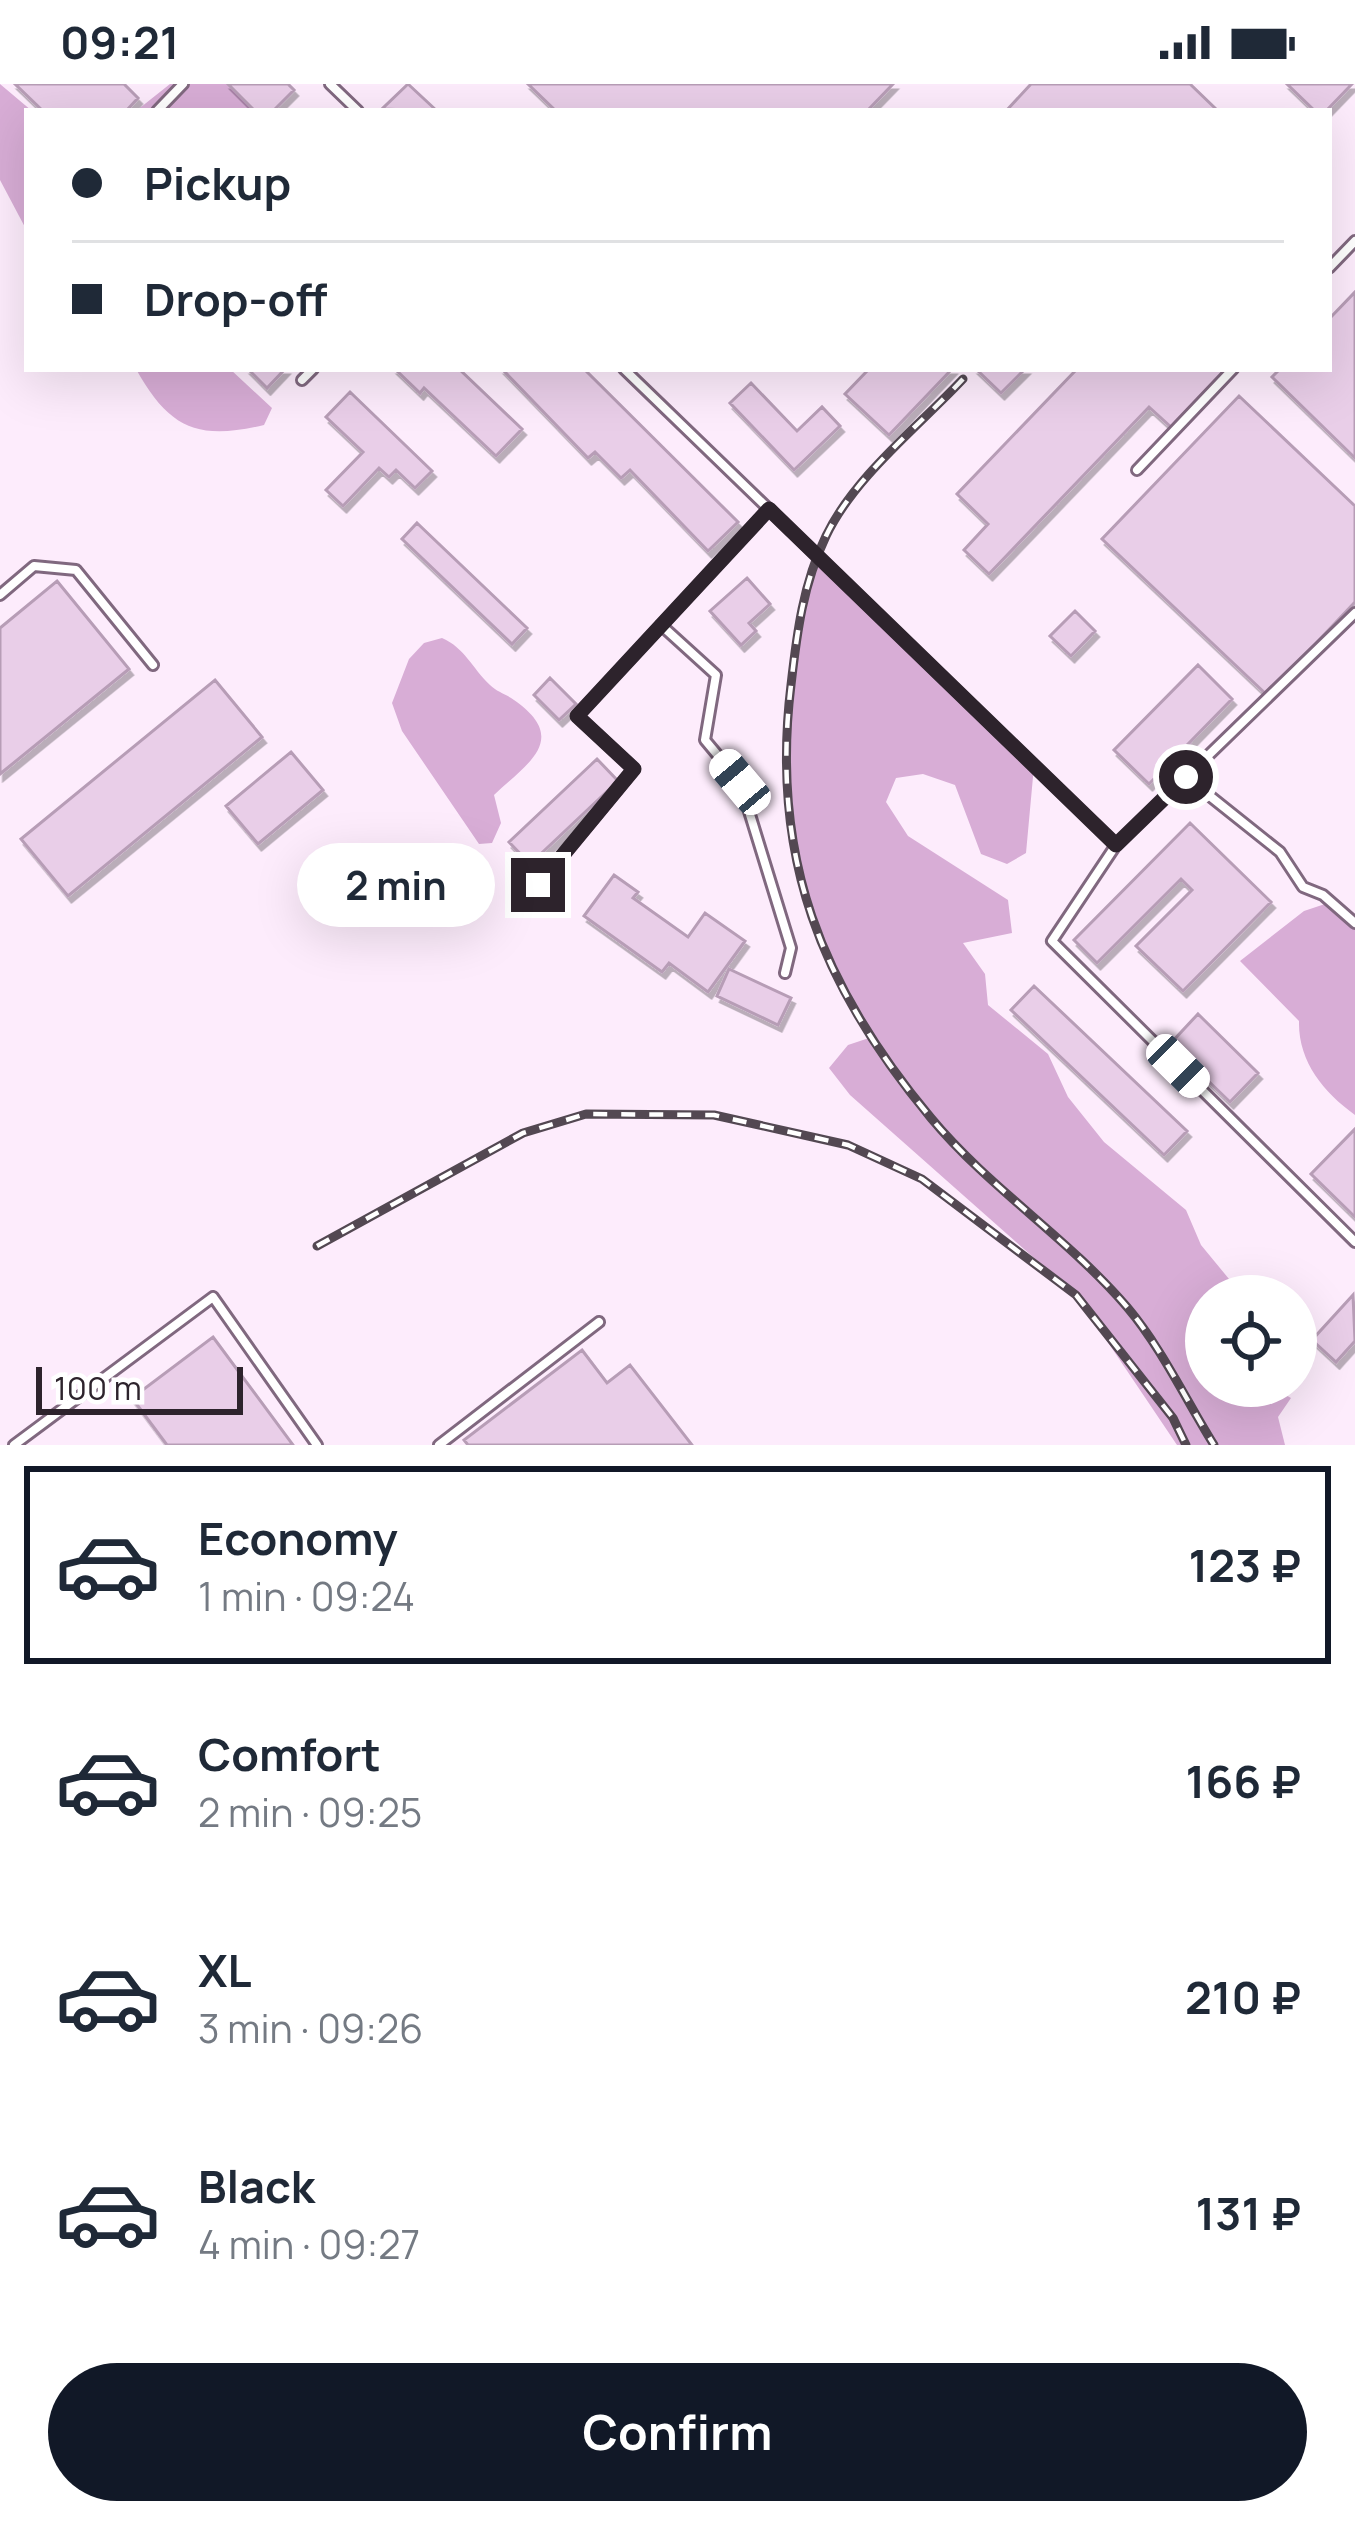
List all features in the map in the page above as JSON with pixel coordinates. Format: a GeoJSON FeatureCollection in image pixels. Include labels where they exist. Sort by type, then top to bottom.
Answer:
{"type":"FeatureCollection","features":[{"type":"Feature","properties":{"kind":"lane"},"geometry":{"type":"LineString","coordinates":[[160,108],[183,84]]}},
{"type":"Feature","properties":{"kind":"lane"},"geometry":{"type":"LineString","coordinates":[[330,84],[355,108]]}},
{"type":"Feature","properties":{"kind":"lane"},"geometry":{"type":"LineString","coordinates":[[1332,265],[1355,241]]}},
{"type":"Feature","properties":{"kind":"lane"},"geometry":{"type":"LineString","coordinates":[[302,380],[310,372]]}},
{"type":"Feature","properties":{"kind":"lane"},"geometry":{"type":"LineString","coordinates":[[628,372],[1116,845]]}},
{"type":"Feature","properties":{"kind":"lane"},"geometry":{"type":"LineString","coordinates":[[1137,470],[1230,372]]}},
{"type":"Feature","properties":{"kind":"lane"},"geometry":{"type":"LineString","coordinates":[[538,885],[634,769],[577,716],[769,509]]}},
{"type":"Feature","properties":{"kind":"lane"},"geometry":{"type":"LineString","coordinates":[[0,595],[34,566],[76,570],[153,665]]}},
{"type":"Feature","properties":{"kind":"lane"},"geometry":{"type":"LineString","coordinates":[[1355,613],[1116,845],[1052,941],[1355,1241]]}},
{"type":"Feature","properties":{"kind":"lane"},"geometry":{"type":"LineString","coordinates":[[661,625],[716,675],[705,740],[740,782],[746,797],[791,948],[785,973]]}},
{"type":"Feature","properties":{"kind":"lane"},"geometry":{"type":"LineString","coordinates":[[1186,777],[1280,852],[1303,887],[1323,895],[1355,923]]}},
{"type":"Feature","properties":{"kind":"lane"},"geometry":{"type":"LineString","coordinates":[[14,1445],[213,1297],[317,1445]]}},
{"type":"Feature","properties":{"kind":"lane"},"geometry":{"type":"LineString","coordinates":[[439,1445],[599,1322]]}},
{"type":"Feature","properties":{"kind":"shaded area"},"geometry":{"type":"Polygon","coordinates":[[[0,84],[28,108],[24,108],[24,225],[0,180],[0,84]]]}},
{"type":"Feature","properties":{"kind":"shaded area"},"geometry":{"type":"Polygon","coordinates":[[[170,84],[228,84],[252,108],[140,108],[170,84]]]}},
{"type":"Feature","properties":{"kind":"shaded area"},"geometry":{"type":"Polygon","coordinates":[[[138,372],[233,372],[272,408],[264,425],[203,430],[173,417],[138,372]]]}},
{"type":"Feature","properties":{"kind":"shaded area"},"geometry":{"type":"Polygon","coordinates":[[[818,557],[1034,766],[1026,853],[1007,864],[981,854],[955,785],[923,774],[896,778],[886,802],[908,836],[1008,900],[1012,933],[963,943],[985,974],[988,1005],[1048,1054],[1068,1097],[1104,1142],[1186,1210],[1201,1245],[1226,1275],[1185,1275],[1185,1407],[1285,1407],[1278,1417],[1285,1445],[1177,1445],[1076,1295],[850,1095],[829,1068],[848,1045],[869,1038],[810,919],[789,839],[785,715],[806,594],[818,557]]]}},
{"type":"Feature","properties":{"kind":"shaded area"},"geometry":{"type":"Polygon","coordinates":[[[442,638],[463,653],[493,687],[531,714],[539,727],[538,750],[494,795],[501,823],[492,843],[479,844],[402,731],[392,703],[409,659],[424,643],[442,638]]]}},
{"type":"Feature","properties":{"kind":"shaded area"},"geometry":{"type":"Polygon","coordinates":[[[1331,902],[1355,914],[1355,1115],[1315,1074],[1303,1049],[1299,1021],[1240,961],[1304,911],[1331,902]]]}},
{"type":"Feature","properties":{"kind":"building"},"geometry":{"type":"Polygon","coordinates":[[[15,84],[124,84],[138,98],[129,108],[40,108],[15,84]]]}},
{"type":"Feature","properties":{"kind":"building"},"geometry":{"type":"Polygon","coordinates":[[[228,84],[288,84],[294,90],[276,108],[252,108],[228,84]]]}},
{"type":"Feature","properties":{"kind":"building"},"geometry":{"type":"Polygon","coordinates":[[[408,84],[434,108],[383,108],[408,84]]]}},
{"type":"Feature","properties":{"kind":"building"},"geometry":{"type":"Polygon","coordinates":[[[528,84],[893,84],[870,108],[553,108],[528,84]]]}},
{"type":"Feature","properties":{"kind":"building"},"geometry":{"type":"Polygon","coordinates":[[[1031,84],[1190,84],[1215,108],[1009,108],[1031,84]]]}},
{"type":"Feature","properties":{"kind":"building"},"geometry":{"type":"Polygon","coordinates":[[[1287,84],[1352,84],[1329,108],[1312,108],[1287,84]]]}},
{"type":"Feature","properties":{"kind":"building"},"geometry":{"type":"Polygon","coordinates":[[[1355,292],[1355,458],[1272,377],[1277,372],[1332,372],[1332,316],[1355,292]]]}},
{"type":"Feature","properties":{"kind":"building"},"geometry":{"type":"Polygon","coordinates":[[[251,372],[282,372],[267,388],[251,372]]]}},
{"type":"Feature","properties":{"kind":"building"},"geometry":{"type":"Polygon","coordinates":[[[398,372],[462,372],[522,429],[496,456],[424,388],[420,393],[398,372]]]}},
{"type":"Feature","properties":{"kind":"building"},"geometry":{"type":"Polygon","coordinates":[[[505,372],[587,372],[738,522],[708,551],[630,470],[621,478],[595,452],[588,458],[505,372]]]}},
{"type":"Feature","properties":{"kind":"building"},"geometry":{"type":"Polygon","coordinates":[[[866,372],[949,372],[889,435],[845,394],[866,372]]]}},
{"type":"Feature","properties":{"kind":"building"},"geometry":{"type":"Polygon","coordinates":[[[979,372],[1022,372],[1001,393],[979,372]]]}},
{"type":"Feature","properties":{"kind":"building"},"geometry":{"type":"Polygon","coordinates":[[[1074,372],[1224,372],[1171,427],[1149,407],[989,574],[964,550],[988,524],[957,494],[1074,372]]]}},
{"type":"Feature","properties":{"kind":"building"},"geometry":{"type":"Polygon","coordinates":[[[751,383],[797,431],[822,407],[840,426],[794,470],[730,403],[751,383]]]}},
{"type":"Feature","properties":{"kind":"building"},"geometry":{"type":"Polygon","coordinates":[[[350,392],[432,471],[415,488],[396,470],[389,477],[379,468],[343,506],[326,490],[363,452],[326,417],[350,392]]]}},
{"type":"Feature","properties":{"kind":"building"},"geometry":{"type":"Polygon","coordinates":[[[1239,396],[1355,506],[1355,602],[1267,695],[1102,539],[1239,396]]]}},
{"type":"Feature","properties":{"kind":"building"},"geometry":{"type":"Polygon","coordinates":[[[417,523],[527,628],[512,644],[402,539],[417,523]]]}},
{"type":"Feature","properties":{"kind":"building"},"geometry":{"type":"Polygon","coordinates":[[[747,578],[770,604],[749,623],[756,631],[741,645],[710,611],[747,578]]]}},
{"type":"Feature","properties":{"kind":"building"},"geometry":{"type":"Polygon","coordinates":[[[57,581],[129,669],[0,774],[0,628],[57,581]]]}},
{"type":"Feature","properties":{"kind":"building"},"geometry":{"type":"Polygon","coordinates":[[[1075,611],[1095,631],[1071,656],[1050,636],[1075,611]]]}},
{"type":"Feature","properties":{"kind":"building"},"geometry":{"type":"Polygon","coordinates":[[[1198,665],[1232,699],[1149,784],[1114,750],[1198,665]]]}},
{"type":"Feature","properties":{"kind":"building"},"geometry":{"type":"Polygon","coordinates":[[[550,678],[576,704],[559,720],[534,695],[550,678]]]}},
{"type":"Feature","properties":{"kind":"building"},"geometry":{"type":"Polygon","coordinates":[[[215,680],[262,737],[68,896],[21,839],[215,680]]]}},
{"type":"Feature","properties":{"kind":"building"},"geometry":{"type":"Polygon","coordinates":[[[291,752],[323,790],[258,844],[226,806],[291,752]]]}},
{"type":"Feature","properties":{"kind":"building"},"geometry":{"type":"Polygon","coordinates":[[[597,759],[618,781],[530,864],[509,842],[597,759]]]}},
{"type":"Feature","properties":{"kind":"building"},"geometry":{"type":"Polygon","coordinates":[[[1190,823],[1271,902],[1183,991],[1136,946],[1192,890],[1181,879],[1097,963],[1074,940],[1190,823]]]}},
{"type":"Feature","properties":{"kind":"building"},"geometry":{"type":"Polygon","coordinates":[[[614,875],[638,892],[633,898],[688,937],[705,913],[745,941],[708,992],[669,963],[662,972],[584,916],[614,875]]]}},
{"type":"Feature","properties":{"kind":"building"},"geometry":{"type":"Polygon","coordinates":[[[729,969],[791,998],[778,1025],[717,996],[729,969]]]}},
{"type":"Feature","properties":{"kind":"building"},"geometry":{"type":"Polygon","coordinates":[[[1034,986],[1187,1131],[1164,1155],[1011,1010],[1034,986]]]}},
{"type":"Feature","properties":{"kind":"building"},"geometry":{"type":"Polygon","coordinates":[[[1198,1014],[1258,1073],[1230,1102],[1170,1044],[1198,1014]]]}},
{"type":"Feature","properties":{"kind":"building"},"geometry":{"type":"Polygon","coordinates":[[[1355,1129],[1355,1217],[1311,1174],[1355,1129]]]}},
{"type":"Feature","properties":{"kind":"building"},"geometry":{"type":"Polygon","coordinates":[[[1353,1295],[1355,1341],[1336,1362],[1317,1345],[1317,1335],[1353,1295]]]}},
{"type":"Feature","properties":{"kind":"building"},"geometry":{"type":"Polygon","coordinates":[[[213,1337],[293,1445],[167,1445],[132,1398],[213,1337]]]}},
{"type":"Feature","properties":{"kind":"building"},"geometry":{"type":"Polygon","coordinates":[[[582,1350],[607,1383],[630,1365],[692,1445],[468,1445],[464,1440],[582,1350]]]}},
{"type":"Feature","properties":{"kind":"railway"},"geometry":{"type":"LineString","coordinates":[[963,379],[853,493],[826,536],[812,572],[796,646],[786,748],[797,863],[833,968],[893,1069],[954,1143],[1127,1307],[1214,1445]]}},
{"type":"Feature","properties":{"kind":"railway"},"geometry":{"type":"LineString","coordinates":[[317,1246],[523,1133],[586,1114],[714,1115],[848,1145],[922,1179],[1076,1295],[1173,1418],[1186,1445]]}},
{"type":"Feature","properties":{"kind":"route"},"geometry":{"type":"LineString","coordinates":[[538,885],[634,769],[577,716],[769,509],[1116,845],[1186,777]]}}]}
